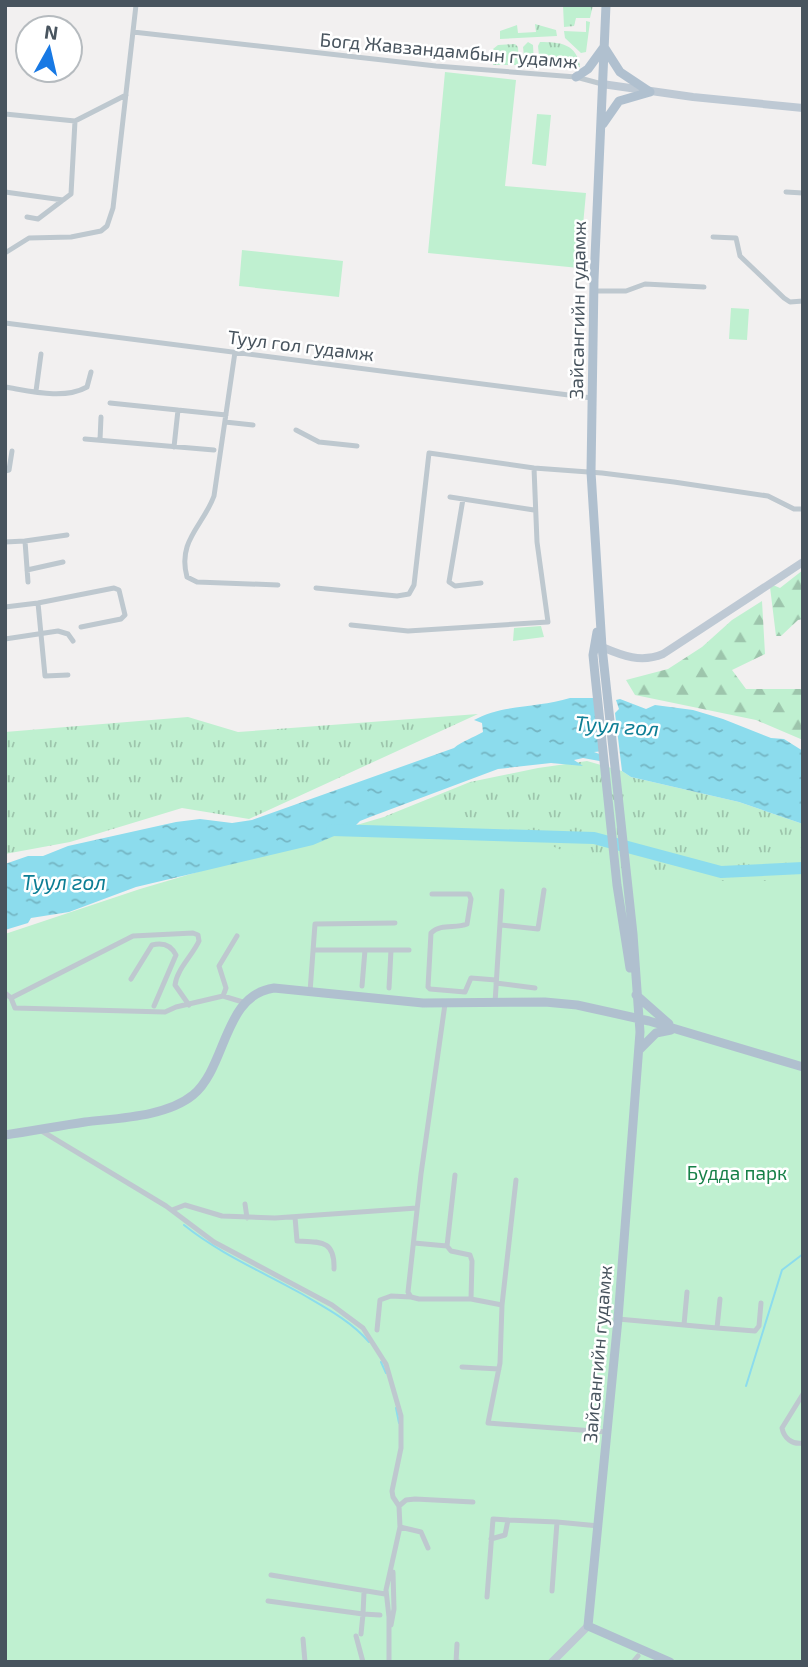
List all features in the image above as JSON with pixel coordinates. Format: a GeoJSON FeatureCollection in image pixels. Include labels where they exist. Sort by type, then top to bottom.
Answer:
{"type":"FeatureCollection","features":[{"type":"Feature","properties":{"kind":"main road","name":"Зайсангийн гудамж"},"geometry":{"type":"LineString","coordinates":[[588,1626],[608,1432],[640,1049],[633,934],[622,885],[600,674],[602,647],[591,472],[594,291],[606,5]]}},
{"type":"Feature","properties":{"kind":"main road"},"geometry":{"type":"LineString","coordinates":[[576,77],[588,69],[604,47],[620,72],[650,92]]}},
{"type":"Feature","properties":{"kind":"main road"},"geometry":{"type":"LineString","coordinates":[[601,128],[618,101],[650,92]]}},
{"type":"Feature","properties":{"kind":"main road","name":"Зайсангийн гудамж"},"geometry":{"type":"LineString","coordinates":[[599,616],[593,655],[600,674]]}},
{"type":"Feature","properties":{"kind":"main road"},"geometry":{"type":"LineString","coordinates":[[6,1135],[143,1115],[185,1100],[194,1094],[209,1074],[233,1022],[246,1003],[259,991],[266,989],[445,1004],[545,1002],[577,1005],[639,1018],[803,1067]]}},
{"type":"Feature","properties":{"kind":"main road"},"geometry":{"type":"LineString","coordinates":[[636,995],[676,1029]]}},
{"type":"Feature","properties":{"kind":"main road"},"geometry":{"type":"LineString","coordinates":[[640,1049],[656,1032],[676,1029]]}},
{"type":"Feature","properties":{"kind":"main road"},"geometry":{"type":"LineString","coordinates":[[588,1626],[670,1662]]}},
{"type":"Feature","properties":{"kind":"street"},"geometry":{"type":"LineString","coordinates":[[5,253],[29,238],[88,235],[107,226],[113,208],[136,5]]}},
{"type":"Feature","properties":{"kind":"street","name":"Богд Жавзандамбын гудамж"},"geometry":{"type":"LineString","coordinates":[[133,32],[436,66],[576,77],[650,92],[803,108]]}},
{"type":"Feature","properties":{"kind":"street"},"geometry":{"type":"LineString","coordinates":[[5,114],[75,121],[126,95]]}},
{"type":"Feature","properties":{"kind":"street"},"geometry":{"type":"LineString","coordinates":[[27,217],[38,219],[71,194],[75,121]]}},
{"type":"Feature","properties":{"kind":"street"},"geometry":{"type":"LineString","coordinates":[[5,192],[63,200]]}},
{"type":"Feature","properties":{"kind":"street"},"geometry":{"type":"LineString","coordinates":[[786,192],[803,193]]}},
{"type":"Feature","properties":{"kind":"street"},"geometry":{"type":"LineString","coordinates":[[713,237],[736,238],[740,256],[784,298],[790,302],[803,301]]}},
{"type":"Feature","properties":{"kind":"street"},"geometry":{"type":"LineString","coordinates":[[594,291],[626,290],[645,284],[704,287]]}},
{"type":"Feature","properties":{"kind":"street","name":"Туул гол гудамж"},"geometry":{"type":"LineString","coordinates":[[5,323],[592,398]]}},
{"type":"Feature","properties":{"kind":"street"},"geometry":{"type":"LineString","coordinates":[[236,352],[214,496],[205,516],[190,537],[186,550],[185,573],[197,582],[278,585]]}},
{"type":"Feature","properties":{"kind":"street"},"geometry":{"type":"LineString","coordinates":[[36,391],[41,354]]}},
{"type":"Feature","properties":{"kind":"street"},"geometry":{"type":"LineString","coordinates":[[5,387],[71,393],[85,389],[89,384],[91,372]]}},
{"type":"Feature","properties":{"kind":"street"},"geometry":{"type":"LineString","coordinates":[[110,403],[178,410],[253,425]]}},
{"type":"Feature","properties":{"kind":"street"},"geometry":{"type":"LineString","coordinates":[[174,447],[178,410]]}},
{"type":"Feature","properties":{"kind":"street"},"geometry":{"type":"LineString","coordinates":[[100,440],[101,416]]}},
{"type":"Feature","properties":{"kind":"street"},"geometry":{"type":"LineString","coordinates":[[296,430],[319,442],[357,446]]}},
{"type":"Feature","properties":{"kind":"street"},"geometry":{"type":"LineString","coordinates":[[85,439],[214,450]]}},
{"type":"Feature","properties":{"kind":"street"},"geometry":{"type":"LineString","coordinates":[[5,471],[9,470],[12,451]]}},
{"type":"Feature","properties":{"kind":"street"},"geometry":{"type":"LineString","coordinates":[[316,588],[397,597],[409,594],[414,584],[429,453],[768,496],[794,509],[803,509]]}},
{"type":"Feature","properties":{"kind":"street"},"geometry":{"type":"LineString","coordinates":[[351,625],[408,631],[548,622],[534,510],[534,468]]}},
{"type":"Feature","properties":{"kind":"street"},"geometry":{"type":"LineString","coordinates":[[450,497],[534,510]]}},
{"type":"Feature","properties":{"kind":"street"},"geometry":{"type":"LineString","coordinates":[[463,499],[449,582],[455,586],[481,583]]}},
{"type":"Feature","properties":{"kind":"street"},"geometry":{"type":"LineString","coordinates":[[5,542],[67,536]]}},
{"type":"Feature","properties":{"kind":"street"},"geometry":{"type":"LineString","coordinates":[[25,541],[28,582]]}},
{"type":"Feature","properties":{"kind":"street"},"geometry":{"type":"LineString","coordinates":[[27,570],[63,562]]}},
{"type":"Feature","properties":{"kind":"street"},"geometry":{"type":"LineString","coordinates":[[602,647],[639,659],[651,659],[663,654],[803,562]]}},
{"type":"Feature","properties":{"kind":"street"},"geometry":{"type":"LineString","coordinates":[[5,607],[114,588],[119,590],[125,615],[121,619],[81,627]]}},
{"type":"Feature","properties":{"kind":"street"},"geometry":{"type":"LineString","coordinates":[[38,603],[45,676],[68,675]]}},
{"type":"Feature","properties":{"kind":"street"},"geometry":{"type":"LineString","coordinates":[[5,639],[64,632],[73,641]]}},
{"type":"Feature","properties":{"kind":"street"},"geometry":{"type":"LineString","coordinates":[[501,925],[537,929],[544,890]]}},
{"type":"Feature","properties":{"kind":"street"},"geometry":{"type":"LineString","coordinates":[[495,1004],[502,891]]}},
{"type":"Feature","properties":{"kind":"street"},"geometry":{"type":"LineString","coordinates":[[432,894],[464,893],[469,894],[471,899],[467,924],[439,928],[431,933],[430,989],[465,992],[471,978],[535,988]]}},
{"type":"Feature","properties":{"kind":"street"},"geometry":{"type":"LineString","coordinates":[[310,992],[315,924],[395,923]]}},
{"type":"Feature","properties":{"kind":"street"},"geometry":{"type":"LineString","coordinates":[[11,998],[133,936],[193,933],[198,935],[199,941],[176,975],[175,985],[189,1005]]}},
{"type":"Feature","properties":{"kind":"street"},"geometry":{"type":"LineString","coordinates":[[223,996],[226,988],[219,966],[237,936]]}},
{"type":"Feature","properties":{"kind":"street"},"geometry":{"type":"LineString","coordinates":[[131,979],[152,945],[165,944],[173,949],[176,955],[154,1006]]}},
{"type":"Feature","properties":{"kind":"street"},"geometry":{"type":"LineString","coordinates":[[313,950],[408,950]]}},
{"type":"Feature","properties":{"kind":"street"},"geometry":{"type":"LineString","coordinates":[[362,986],[365,950]]}},
{"type":"Feature","properties":{"kind":"street"},"geometry":{"type":"LineString","coordinates":[[388,988],[391,950]]}},
{"type":"Feature","properties":{"kind":"street"},"geometry":{"type":"LineString","coordinates":[[5,993],[11,998],[15,1008],[33,1009],[164,1012],[223,996],[246,1003]]}},
{"type":"Feature","properties":{"kind":"street"},"geometry":{"type":"LineString","coordinates":[[411,1297],[408,1292],[445,1004]]}},
{"type":"Feature","properties":{"kind":"street"},"geometry":{"type":"LineString","coordinates":[[40,1130],[172,1210],[214,1242],[332,1306],[367,1332],[386,1364],[401,1416],[401,1448],[392,1490],[399,1506],[400,1527],[386,1594],[389,1662]]}},
{"type":"Feature","properties":{"kind":"street"},"geometry":{"type":"LineString","coordinates":[[447,1246],[455,1175]]}},
{"type":"Feature","properties":{"kind":"street"},"geometry":{"type":"LineString","coordinates":[[516,1180],[502,1305],[499,1369],[488,1423],[608,1432]]}},
{"type":"Feature","properties":{"kind":"street"},"geometry":{"type":"LineString","coordinates":[[245,1204],[247,1218]]}},
{"type":"Feature","properties":{"kind":"street"},"geometry":{"type":"LineString","coordinates":[[172,1210],[187,1205],[213,1214],[247,1218],[418,1208]]}},
{"type":"Feature","properties":{"kind":"street"},"geometry":{"type":"LineString","coordinates":[[295,1217],[297,1241],[321,1242],[328,1246],[334,1255],[334,1269]]}},
{"type":"Feature","properties":{"kind":"street"},"geometry":{"type":"LineString","coordinates":[[414,1243],[447,1246],[452,1251],[470,1255],[471,1299]]}},
{"type":"Feature","properties":{"kind":"street"},"geometry":{"type":"LineString","coordinates":[[684,1325],[687,1293]]}},
{"type":"Feature","properties":{"kind":"street"},"geometry":{"type":"LineString","coordinates":[[377,1330],[380,1300],[391,1296],[471,1299],[502,1305]]}},
{"type":"Feature","properties":{"kind":"street"},"geometry":{"type":"LineString","coordinates":[[717,1328],[720,1299]]}},
{"type":"Feature","properties":{"kind":"street"},"geometry":{"type":"LineString","coordinates":[[618,1319],[755,1331],[759,1326],[761,1303]]}},
{"type":"Feature","properties":{"kind":"street"},"geometry":{"type":"LineString","coordinates":[[462,1367],[499,1369]]}},
{"type":"Feature","properties":{"kind":"street"},"geometry":{"type":"LineString","coordinates":[[803,1394],[782,1427],[789,1440],[803,1443]]}},
{"type":"Feature","properties":{"kind":"street"},"geometry":{"type":"LineString","coordinates":[[399,1506],[405,1500],[415,1499],[473,1502]]}},
{"type":"Feature","properties":{"kind":"street"},"geometry":{"type":"LineString","coordinates":[[487,1597],[493,1519],[598,1525]]}},
{"type":"Feature","properties":{"kind":"street"},"geometry":{"type":"LineString","coordinates":[[491,1539],[505,1535],[508,1520]]}},
{"type":"Feature","properties":{"kind":"street"},"geometry":{"type":"LineString","coordinates":[[552,1591],[557,1522]]}},
{"type":"Feature","properties":{"kind":"street"},"geometry":{"type":"LineString","coordinates":[[400,1527],[421,1532],[428,1548]]}},
{"type":"Feature","properties":{"kind":"street"},"geometry":{"type":"LineString","coordinates":[[389,1631],[394,1609],[393,1567]]}},
{"type":"Feature","properties":{"kind":"street"},"geometry":{"type":"LineString","coordinates":[[271,1575],[386,1594]]}},
{"type":"Feature","properties":{"kind":"street"},"geometry":{"type":"LineString","coordinates":[[363,1592],[363,1614],[358,1635],[363,1662]]}},
{"type":"Feature","properties":{"kind":"street"},"geometry":{"type":"LineString","coordinates":[[268,1601],[380,1615]]}},
{"type":"Feature","properties":{"kind":"street"},"geometry":{"type":"LineString","coordinates":[[552,1662],[588,1626]]}},
{"type":"Feature","properties":{"kind":"street"},"geometry":{"type":"LineString","coordinates":[[303,1639],[305,1662]]}},
{"type":"Feature","properties":{"kind":"street"},"geometry":{"type":"LineString","coordinates":[[457,1644],[456,1661],[459,1662]]}},
{"type":"Feature","properties":{"kind":"green space"},"geometry":{"type":"Polygon","coordinates":[[[563,5],[593,5],[590,18],[576,18],[574,26],[564,27],[563,5]]]}},
{"type":"Feature","properties":{"kind":"green space"},"geometry":{"type":"Polygon","coordinates":[[[586,21],[590,22],[586,52],[581,53],[565,38],[564,31],[586,32],[586,21]]]}},
{"type":"Feature","properties":{"kind":"green space"},"geometry":{"type":"Polygon","coordinates":[[[535,24],[556,30],[557,36],[500,39],[500,31],[517,25],[518,33],[536,32],[535,24]]]}},
{"type":"Feature","properties":{"kind":"green space"},"geometry":{"type":"Polygon","coordinates":[[[528,42],[533,45],[534,65],[525,65],[523,47],[528,42]]]}},
{"type":"Feature","properties":{"kind":"green space"},"geometry":{"type":"Polygon","coordinates":[[[540,42],[555,43],[572,49],[580,67],[540,65],[540,42]]]}},
{"type":"Feature","properties":{"kind":"green space"},"geometry":{"type":"Polygon","coordinates":[[[515,44],[518,47],[519,65],[493,65],[493,49],[498,45],[515,44]]]}},
{"type":"Feature","properties":{"kind":"green space"},"geometry":{"type":"Polygon","coordinates":[[[445,72],[516,80],[505,186],[586,193],[579,268],[428,253],[445,72]]]}},
{"type":"Feature","properties":{"kind":"green space"},"geometry":{"type":"Polygon","coordinates":[[[537,114],[551,115],[546,166],[532,164],[537,114]]]}},
{"type":"Feature","properties":{"kind":"green space"},"geometry":{"type":"Polygon","coordinates":[[[242,250],[343,261],[339,297],[239,286],[242,250]]]}},
{"type":"Feature","properties":{"kind":"green space"},"geometry":{"type":"Polygon","coordinates":[[[731,308],[749,309],[747,340],[729,339],[731,308]]]}},
{"type":"Feature","properties":{"kind":"green space"},"geometry":{"type":"Polygon","coordinates":[[[803,570],[803,619],[798,620],[781,636],[776,636],[770,587],[773,585],[780,588],[803,570]]]}},
{"type":"Feature","properties":{"kind":"green space"},"geometry":{"type":"Polygon","coordinates":[[[762,601],[765,654],[732,670],[746,689],[803,689],[803,740],[756,720],[635,695],[626,680],[668,669],[702,647],[732,620],[762,601]]]}},
{"type":"Feature","properties":{"kind":"green space"},"geometry":{"type":"Polygon","coordinates":[[[541,626],[544,637],[513,641],[514,628],[541,626]]]}},
{"type":"Feature","properties":{"kind":"green space"},"geometry":{"type":"Polygon","coordinates":[[[478,714],[249,819],[182,808],[70,842],[5,854],[5,732],[188,717],[238,732],[478,714]]]}},
{"type":"Feature","properties":{"kind":"green space"},"geometry":{"type":"Polygon","coordinates":[[[587,761],[622,771],[631,777],[739,802],[803,824],[803,896],[300,850],[364,840],[386,816],[470,782],[587,761]]]}},
{"type":"Feature","properties":{"kind":"green space","name":"Будда парк"},"geometry":{"type":"Polygon","coordinates":[[[411,809],[438,809],[521,833],[590,862],[688,881],[803,881],[803,1662],[5,1662],[5,934],[140,889],[411,809]]]}},
{"type":"Feature","properties":{"kind":"water"},"geometry":{"type":"Polygon","coordinates":[[[570,698],[599,698],[604,751],[594,752],[605,756],[605,762],[583,758],[574,760],[583,766],[551,763],[498,769],[360,821],[353,828],[313,845],[136,887],[69,912],[31,918],[28,923],[5,930],[5,864],[28,856],[43,856],[68,846],[176,822],[200,819],[232,823],[252,820],[454,748],[483,732],[482,723],[474,720],[485,715],[570,698]]]}},
{"type":"Feature","properties":{"kind":"water","name":"Туул гол"},"geometry":{"type":"Polygon","coordinates":[[[620,699],[646,709],[655,705],[693,710],[771,738],[784,739],[803,751],[803,824],[739,802],[631,777],[622,771],[615,713],[619,709],[616,700],[620,699]]]}},
{"type":"Feature","properties":{"kind":"waterway","name":"Туул гол"},"geometry":{"type":"LineString","coordinates":[[332,830],[594,838],[721,872],[803,868]]}},
{"type":"Feature","properties":{"kind":"waterway"},"geometry":{"type":"LineString","coordinates":[[184,1225],[227,1254],[329,1310],[369,1342]]}},
{"type":"Feature","properties":{"kind":"waterway"},"geometry":{"type":"LineString","coordinates":[[746,1386],[782,1270],[803,1254]]}},
{"type":"Feature","properties":{"kind":"waterway"},"geometry":{"type":"LineString","coordinates":[[381,1362],[386,1373]]}},
{"type":"Feature","properties":{"kind":"waterway"},"geometry":{"type":"LineString","coordinates":[[396,1408],[399,1423]]}}]}
